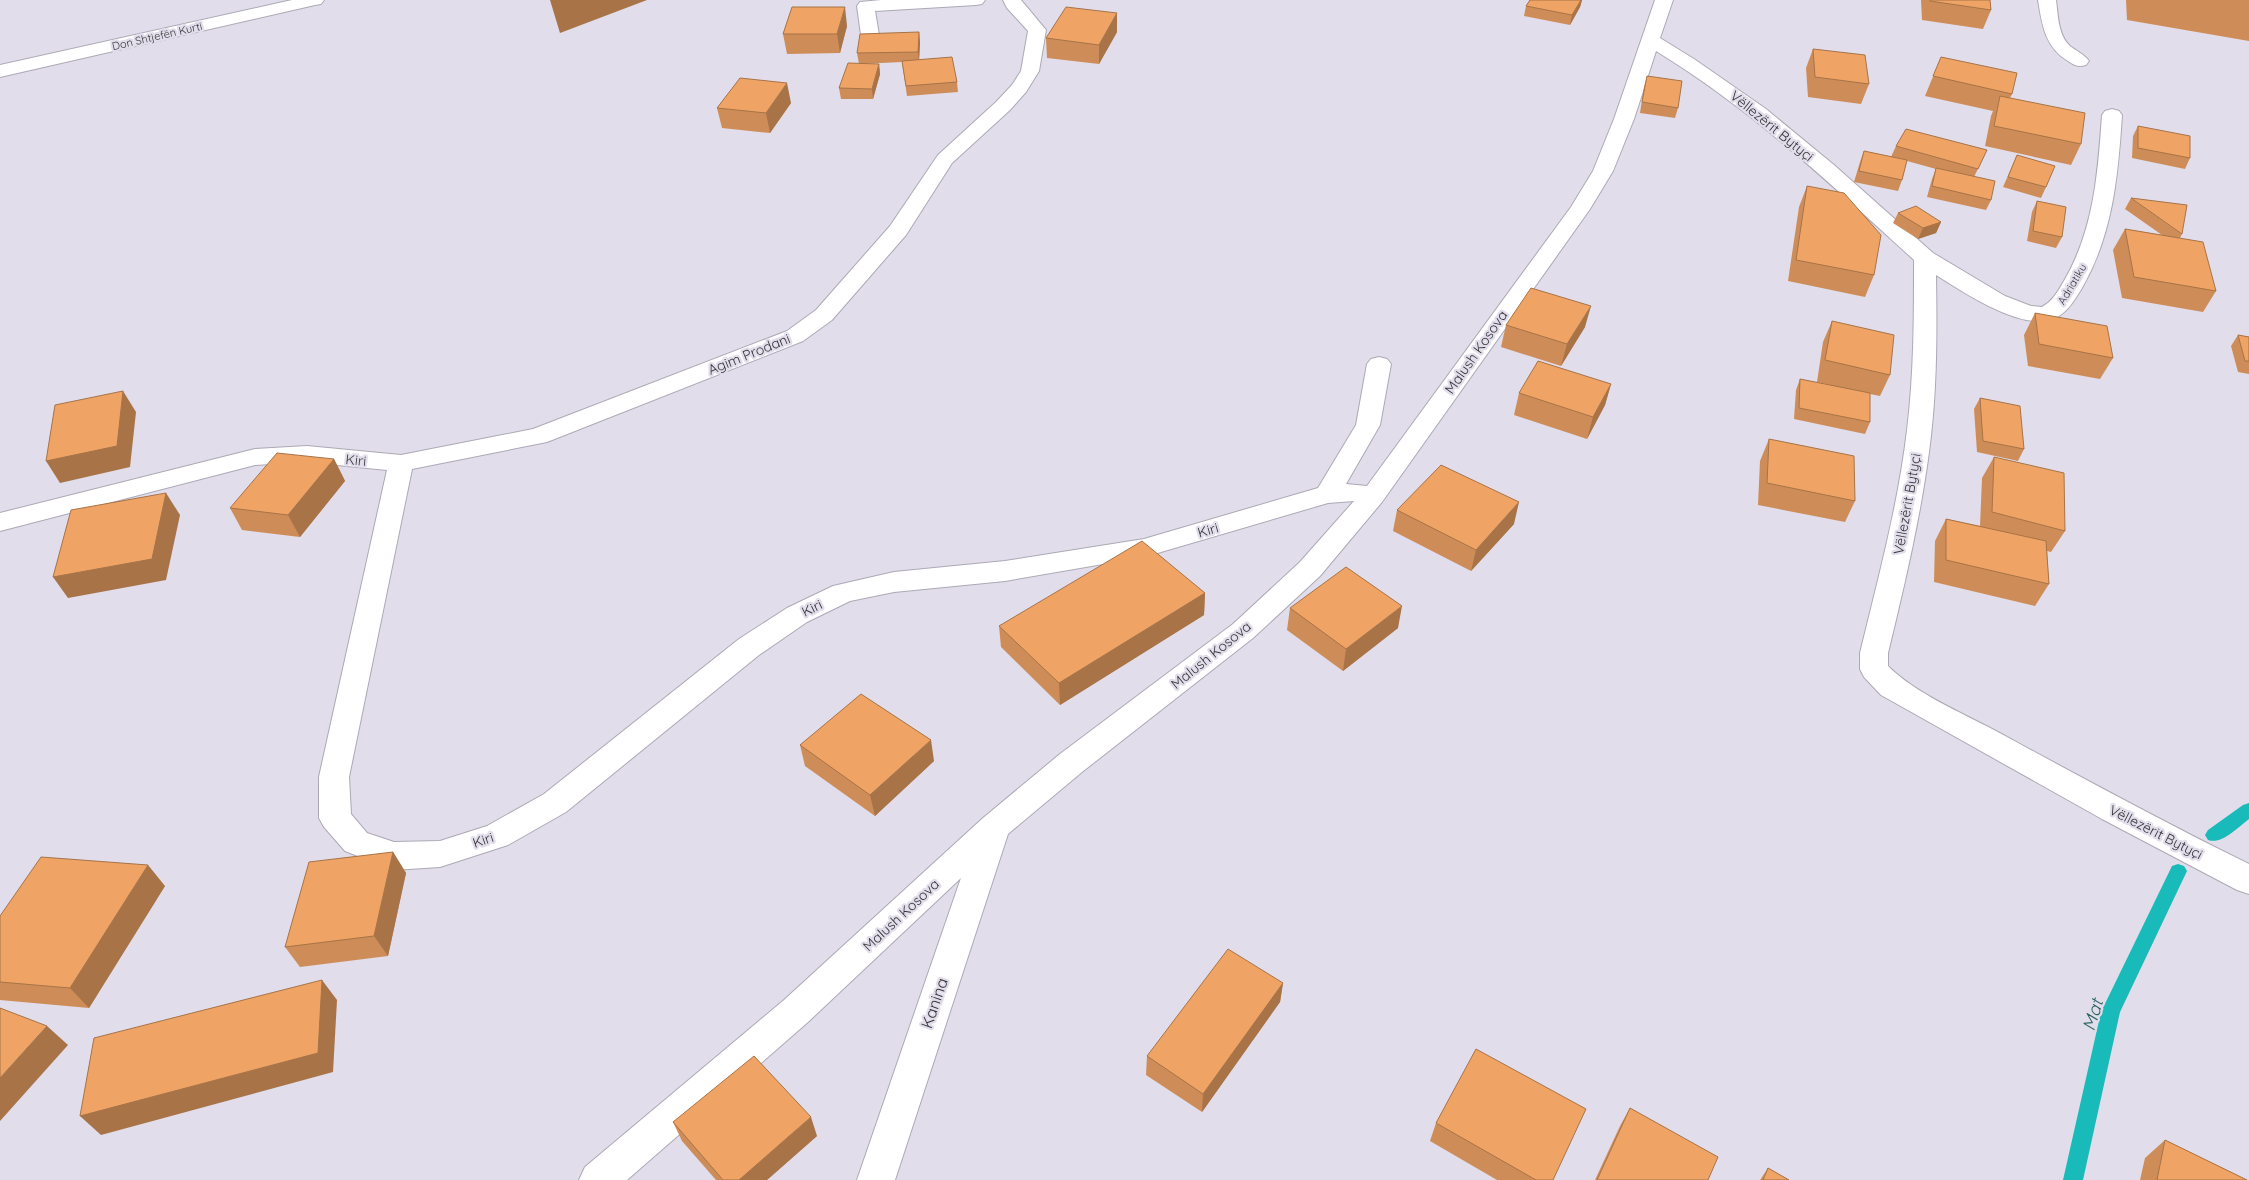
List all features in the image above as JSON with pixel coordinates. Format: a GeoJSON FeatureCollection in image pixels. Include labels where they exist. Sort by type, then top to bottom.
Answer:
{"type":"FeatureCollection","features":[{"type":"Feature","properties":{"kind":"street","name":"Don Shtjefën Kurti"},"geometry":{"type":"LineString","coordinates":[[0,71],[315,0]]}},
{"type":"Feature","properties":{"kind":"street"},"geometry":{"type":"LineString","coordinates":[[870,35],[866,6],[976,0]]}},
{"type":"Feature","properties":{"kind":"street","name":"Agim Prodani"},"geometry":{"type":"LineString","coordinates":[[401,463],[538,436],[795,336],[824,315],[898,230],[945,159],[1003,106],[1030,71],[1037,30],[1013,4],[1012,0]]}},
{"type":"Feature","properties":{"kind":"street","name":"Malush Kosova"},"geometry":{"type":"LineString","coordinates":[[598,1180],[796,1011],[994,827],[1071,763],[1243,631],[1310,569],[1373,496],[1423,429],[1524,283],[1580,209],[1603,170],[1624,119],[1664,0]]}},
{"type":"Feature","properties":{"kind":"street"},"geometry":{"type":"LineString","coordinates":[[2047,0],[2055,42],[2064,52],[2080,61]]}},
{"type":"Feature","properties":{"kind":"street","name":"Vëllezërit Bytyçi"},"geometry":{"type":"LineString","coordinates":[[1650,40],[1691,63],[1755,111],[1835,177],[1925,258],[1925,356],[1917,452],[1898,552],[1874,653],[1874,669],[1890,687],[2144,828],[2249,880]]}},
{"type":"Feature","properties":{"kind":"street","name":"Adriatiku"},"geometry":{"type":"LineString","coordinates":[[1925,258],[1975,288],[2031,313],[2048,313],[2059,307],[2083,270],[2101,221],[2108,170],[2112,115]]}},
{"type":"Feature","properties":{"kind":"street"},"geometry":{"type":"LineString","coordinates":[[1327,494],[1368,425],[1379,364]]}},
{"type":"Feature","properties":{"kind":"street","name":"Kiri"},"geometry":{"type":"LineString","coordinates":[[0,522],[255,457],[307,454],[401,463],[334,777],[335,818],[356,842],[393,856],[440,854],[497,836],[555,803],[749,647],[798,615],[843,593],[894,582],[1005,570],[1144,548],[1327,494],[1351,492],[1373,496]]}},
{"type":"Feature","properties":{"kind":"street","name":"Kanina"},"geometry":{"type":"LineString","coordinates":[[876,1180],[994,827]]}},
{"type":"Feature","properties":{"kind":"building"},"geometry":{"type":"Polygon","coordinates":[[[1530,0],[1581,0],[1572,15],[1526,6],[1530,0]]]}},
{"type":"Feature","properties":{"kind":"building"},"geometry":{"type":"Polygon","coordinates":[[[1990,0],[1991,10],[1930,1],[1990,0]]]}},
{"type":"Feature","properties":{"kind":"building"},"geometry":{"type":"Polygon","coordinates":[[[792,7],[845,7],[837,34],[783,34],[792,7]]]}},
{"type":"Feature","properties":{"kind":"building"},"geometry":{"type":"Polygon","coordinates":[[[1066,7],[1117,13],[1099,45],[1046,38],[1066,7]]]}},
{"type":"Feature","properties":{"kind":"building"},"geometry":{"type":"Polygon","coordinates":[[[919,32],[918,52],[857,53],[860,34],[919,32]]]}},
{"type":"Feature","properties":{"kind":"building"},"geometry":{"type":"Polygon","coordinates":[[[1813,49],[1865,55],[1869,84],[1815,77],[1813,49]]]}},
{"type":"Feature","properties":{"kind":"building"},"geometry":{"type":"Polygon","coordinates":[[[952,57],[957,82],[906,86],[902,61],[952,57]]]}},
{"type":"Feature","properties":{"kind":"building"},"geometry":{"type":"Polygon","coordinates":[[[1941,57],[2017,73],[2012,94],[1933,76],[1941,57]]]}},
{"type":"Feature","properties":{"kind":"building"},"geometry":{"type":"Polygon","coordinates":[[[848,63],[879,64],[872,89],[839,88],[848,63]]]}},
{"type":"Feature","properties":{"kind":"building"},"geometry":{"type":"Polygon","coordinates":[[[1647,76],[1682,81],[1678,108],[1642,102],[1647,76]]]}},
{"type":"Feature","properties":{"kind":"building"},"geometry":{"type":"Polygon","coordinates":[[[740,78],[787,83],[766,113],[717,108],[740,78]]]}},
{"type":"Feature","properties":{"kind":"building"},"geometry":{"type":"Polygon","coordinates":[[[2000,96],[2085,113],[2081,144],[1994,126],[2000,96]]]}},
{"type":"Feature","properties":{"kind":"building"},"geometry":{"type":"Polygon","coordinates":[[[2138,126],[2190,136],[2190,158],[2138,148],[2138,126]]]}},
{"type":"Feature","properties":{"kind":"building"},"geometry":{"type":"Polygon","coordinates":[[[1906,129],[1987,150],[1978,169],[1896,146],[1906,129]]]}},
{"type":"Feature","properties":{"kind":"building"},"geometry":{"type":"Polygon","coordinates":[[[1864,151],[1907,160],[1902,180],[1859,171],[1864,151]]]}},
{"type":"Feature","properties":{"kind":"building"},"geometry":{"type":"Polygon","coordinates":[[[2017,155],[2055,166],[2046,187],[2008,177],[2017,155]]]}},
{"type":"Feature","properties":{"kind":"building"},"geometry":{"type":"Polygon","coordinates":[[[1936,168],[1995,181],[1991,200],[1932,186],[1936,168]]]}},
{"type":"Feature","properties":{"kind":"building"},"geometry":{"type":"Polygon","coordinates":[[[1807,186],[1844,193],[1881,235],[1874,275],[1796,260],[1807,186]]]}},
{"type":"Feature","properties":{"kind":"building"},"geometry":{"type":"Polygon","coordinates":[[[2131,198],[2187,205],[2182,234],[2131,198]]]}},
{"type":"Feature","properties":{"kind":"building"},"geometry":{"type":"Polygon","coordinates":[[[2037,201],[2066,207],[2062,237],[2033,231],[2037,201]]]}},
{"type":"Feature","properties":{"kind":"building"},"geometry":{"type":"Polygon","coordinates":[[[1916,206],[1941,222],[1923,228],[1898,213],[1916,206]]]}},
{"type":"Feature","properties":{"kind":"building"},"geometry":{"type":"Polygon","coordinates":[[[2125,229],[2203,242],[2216,291],[2134,277],[2125,229]]]}},
{"type":"Feature","properties":{"kind":"building"},"geometry":{"type":"Polygon","coordinates":[[[1531,288],[1591,306],[1567,344],[1506,325],[1531,288]]]}},
{"type":"Feature","properties":{"kind":"building"},"geometry":{"type":"Polygon","coordinates":[[[2035,313],[2107,326],[2113,358],[2039,344],[2035,313]]]}},
{"type":"Feature","properties":{"kind":"building"},"geometry":{"type":"Polygon","coordinates":[[[1832,321],[1894,335],[1890,375],[1825,360],[1832,321]]]}},
{"type":"Feature","properties":{"kind":"building"},"geometry":{"type":"Polygon","coordinates":[[[2238,335],[2249,337],[2249,361],[2245,361],[2238,335]]]}},
{"type":"Feature","properties":{"kind":"building"},"geometry":{"type":"Polygon","coordinates":[[[1538,361],[1611,384],[1593,417],[1519,393],[1538,361]]]}},
{"type":"Feature","properties":{"kind":"building"},"geometry":{"type":"Polygon","coordinates":[[[1800,379],[1870,393],[1870,422],[1799,408],[1800,379]]]}},
{"type":"Feature","properties":{"kind":"building"},"geometry":{"type":"Polygon","coordinates":[[[123,391],[117,446],[46,461],[55,405],[123,391]]]}},
{"type":"Feature","properties":{"kind":"building"},"geometry":{"type":"Polygon","coordinates":[[[1980,398],[2020,406],[2024,449],[1983,441],[1980,398]]]}},
{"type":"Feature","properties":{"kind":"building"},"geometry":{"type":"Polygon","coordinates":[[[1769,439],[1854,456],[1855,501],[1767,483],[1769,439]]]}},
{"type":"Feature","properties":{"kind":"building"},"geometry":{"type":"Polygon","coordinates":[[[277,453],[334,459],[288,515],[230,508],[277,453]]]}},
{"type":"Feature","properties":{"kind":"building"},"geometry":{"type":"Polygon","coordinates":[[[1994,457],[2064,473],[2065,531],[1992,512],[1994,457]]]}},
{"type":"Feature","properties":{"kind":"building"},"geometry":{"type":"Polygon","coordinates":[[[1441,465],[1519,502],[1476,550],[1397,510],[1441,465]]]}},
{"type":"Feature","properties":{"kind":"building"},"geometry":{"type":"Polygon","coordinates":[[[166,493],[152,559],[53,577],[71,510],[166,493]]]}},
{"type":"Feature","properties":{"kind":"building"},"geometry":{"type":"Polygon","coordinates":[[[1946,519],[2046,541],[2049,584],[1946,560],[1946,519]]]}},
{"type":"Feature","properties":{"kind":"building"},"geometry":{"type":"Polygon","coordinates":[[[1142,541],[1205,593],[1059,683],[999,626],[1142,541]]]}},
{"type":"Feature","properties":{"kind":"building"},"geometry":{"type":"Polygon","coordinates":[[[1346,567],[1402,606],[1346,649],[1290,608],[1346,567]]]}},
{"type":"Feature","properties":{"kind":"building"},"geometry":{"type":"Polygon","coordinates":[[[861,694],[931,740],[870,795],[800,745],[861,694]]]}},
{"type":"Feature","properties":{"kind":"building"},"geometry":{"type":"Polygon","coordinates":[[[393,852],[374,936],[285,947],[309,862],[393,852]]]}},
{"type":"Feature","properties":{"kind":"building"},"geometry":{"type":"Polygon","coordinates":[[[41,857],[148,865],[70,988],[0,982],[0,916],[41,857]]]}},
{"type":"Feature","properties":{"kind":"building"},"geometry":{"type":"Polygon","coordinates":[[[1228,949],[1283,983],[1203,1094],[1147,1056],[1228,949]]]}},
{"type":"Feature","properties":{"kind":"building"},"geometry":{"type":"Polygon","coordinates":[[[322,980],[318,1053],[80,1116],[94,1038],[322,980]]]}},
{"type":"Feature","properties":{"kind":"building"},"geometry":{"type":"Polygon","coordinates":[[[0,1008],[47,1026],[0,1078],[0,1008]]]}},
{"type":"Feature","properties":{"kind":"building"},"geometry":{"type":"Polygon","coordinates":[[[1476,1049],[1586,1109],[1553,1180],[1536,1180],[1436,1123],[1476,1049]]]}},
{"type":"Feature","properties":{"kind":"building"},"geometry":{"type":"Polygon","coordinates":[[[754,1056],[811,1117],[739,1180],[723,1180],[673,1122],[754,1056]]]}},
{"type":"Feature","properties":{"kind":"building"},"geometry":{"type":"Polygon","coordinates":[[[1630,1108],[1718,1157],[1708,1180],[1597,1180],[1630,1108]]]}},
{"type":"Feature","properties":{"kind":"building"},"geometry":{"type":"Polygon","coordinates":[[[2165,1140],[2247,1180],[2157,1180],[2165,1140]]]}},
{"type":"Feature","properties":{"kind":"building"},"geometry":{"type":"Polygon","coordinates":[[[1768,1168],[1789,1180],[1763,1180],[1768,1168]]]}},
{"type":"Feature","properties":{"kind":"waterway","name":"Mat"},"geometry":{"type":"LineString","coordinates":[[2214,835],[2249,810]]}},
{"type":"Feature","properties":{"kind":"waterway","name":"Mat"},"geometry":{"type":"LineString","coordinates":[[2073,1180],[2111,1012],[2178,871]]}}]}
